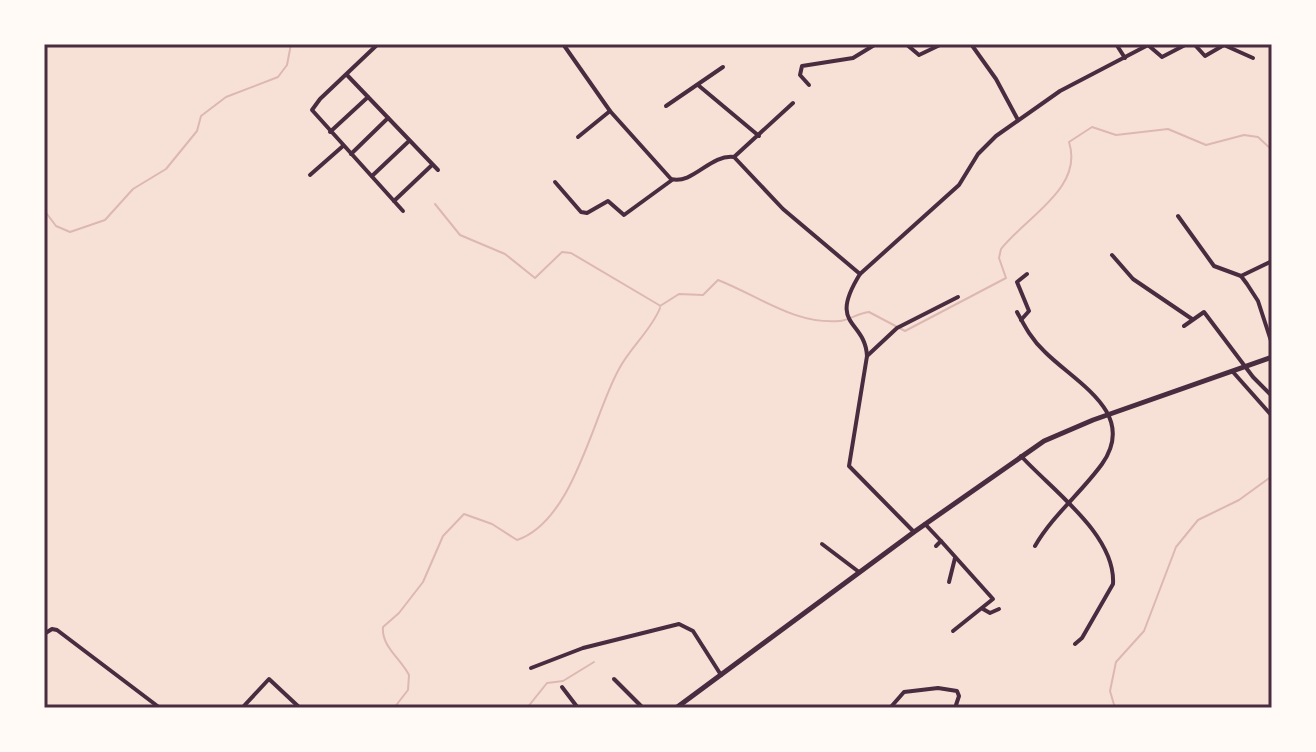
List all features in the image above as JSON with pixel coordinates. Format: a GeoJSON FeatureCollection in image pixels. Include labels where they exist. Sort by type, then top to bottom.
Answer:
{"type":"FeatureCollection","features":[{"type":"Feature","properties":{"kind":"street"},"geometry":{"type":"LineString","coordinates":[[378,44],[313,107],[313,113],[403,211]]}},
{"type":"Feature","properties":{"kind":"street"},"geometry":{"type":"LineString","coordinates":[[563,44],[610,111],[672,180]]}},
{"type":"Feature","properties":{"kind":"street"},"geometry":{"type":"LineString","coordinates":[[809,85],[800,75],[802,66],[853,58],[876,44]]}},
{"type":"Feature","properties":{"kind":"street"},"geometry":{"type":"LineString","coordinates":[[906,44],[919,55],[942,44]]}},
{"type":"Feature","properties":{"kind":"street"},"geometry":{"type":"LineString","coordinates":[[971,44],[996,79],[1018,120]]}},
{"type":"Feature","properties":{"kind":"street"},"geometry":{"type":"LineString","coordinates":[[1116,44],[1125,58]]}},
{"type":"Feature","properties":{"kind":"street"},"geometry":{"type":"LineString","coordinates":[[914,532],[849,466],[867,356],[865,343],[850,324],[846,310],[860,274],[959,185],[983,148],[1018,120],[1060,91],[1149,45],[1162,57],[1187,44]]}},
{"type":"Feature","properties":{"kind":"street"},"geometry":{"type":"LineString","coordinates":[[1194,44],[1205,56],[1224,45],[1253,58]]}},
{"type":"Feature","properties":{"kind":"street"},"geometry":{"type":"LineString","coordinates":[[666,106],[723,67]]}},
{"type":"Feature","properties":{"kind":"street"},"geometry":{"type":"LineString","coordinates":[[347,75],[438,170]]}},
{"type":"Feature","properties":{"kind":"street"},"geometry":{"type":"LineString","coordinates":[[698,85],[759,136]]}},
{"type":"Feature","properties":{"kind":"street"},"geometry":{"type":"LineString","coordinates":[[330,132],[368,97]]}},
{"type":"Feature","properties":{"kind":"street"},"geometry":{"type":"LineString","coordinates":[[555,182],[581,212],[587,213],[608,201],[624,215],[672,180],[684,179],[722,157],[734,157],[793,103]]}},
{"type":"Feature","properties":{"kind":"street"},"geometry":{"type":"LineString","coordinates":[[578,137],[610,111]]}},
{"type":"Feature","properties":{"kind":"street"},"geometry":{"type":"LineString","coordinates":[[351,154],[388,118]]}},
{"type":"Feature","properties":{"kind":"street"},"geometry":{"type":"LineString","coordinates":[[372,176],[409,141]]}},
{"type":"Feature","properties":{"kind":"street"},"geometry":{"type":"LineString","coordinates":[[310,175],[343,146]]}},
{"type":"Feature","properties":{"kind":"street"},"geometry":{"type":"LineString","coordinates":[[734,157],[783,209],[860,274]]}},
{"type":"Feature","properties":{"kind":"street"},"geometry":{"type":"LineString","coordinates":[[394,201],[432,165]]}},
{"type":"Feature","properties":{"kind":"street"},"geometry":{"type":"LineString","coordinates":[[1178,216],[1214,266],[1241,276],[1258,301],[1272,344]]}},
{"type":"Feature","properties":{"kind":"street"},"geometry":{"type":"LineString","coordinates":[[1112,255],[1133,279],[1192,319]]}},
{"type":"Feature","properties":{"kind":"street"},"geometry":{"type":"LineString","coordinates":[[1241,276],[1272,261]]}},
{"type":"Feature","properties":{"kind":"street"},"geometry":{"type":"LineString","coordinates":[[1021,320],[1029,312],[1017,282],[1027,274]]}},
{"type":"Feature","properties":{"kind":"street"},"geometry":{"type":"LineString","coordinates":[[867,356],[897,328],[958,297]]}},
{"type":"Feature","properties":{"kind":"street"},"geometry":{"type":"LineString","coordinates":[[1017,312],[1042,350],[1093,393],[1110,414],[1114,429],[1107,455],[1035,546]]}},
{"type":"Feature","properties":{"kind":"street"},"geometry":{"type":"LineString","coordinates":[[1184,326],[1201,312],[1206,314],[1245,367],[1272,396]]}},
{"type":"Feature","properties":{"kind":"street"},"geometry":{"type":"LineString","coordinates":[[676,708],[925,524],[1021,456],[1060,433],[1272,357]]}},
{"type":"Feature","properties":{"kind":"street"},"geometry":{"type":"LineString","coordinates":[[1233,372],[1272,416]]}},
{"type":"Feature","properties":{"kind":"street"},"geometry":{"type":"LineString","coordinates":[[1021,456],[1099,535],[1113,577],[1101,607],[1075,644]]}},
{"type":"Feature","properties":{"kind":"street"},"geometry":{"type":"LineString","coordinates":[[925,524],[992,599],[953,631]]}},
{"type":"Feature","properties":{"kind":"street"},"geometry":{"type":"LineString","coordinates":[[936,546],[941,541]]}},
{"type":"Feature","properties":{"kind":"street"},"geometry":{"type":"LineString","coordinates":[[822,544],[859,572]]}},
{"type":"Feature","properties":{"kind":"street"},"geometry":{"type":"LineString","coordinates":[[949,582],[955,558]]}},
{"type":"Feature","properties":{"kind":"street"},"geometry":{"type":"LineString","coordinates":[[983,609],[989,613],[999,609]]}},
{"type":"Feature","properties":{"kind":"street"},"geometry":{"type":"LineString","coordinates":[[531,668],[583,648],[679,624],[693,631],[721,675]]}},
{"type":"Feature","properties":{"kind":"street"},"geometry":{"type":"LineString","coordinates":[[44,634],[52,629],[57,630],[160,708]]}},
{"type":"Feature","properties":{"kind":"street"},"geometry":{"type":"LineString","coordinates":[[242,708],[269,679],[300,708]]}},
{"type":"Feature","properties":{"kind":"street"},"geometry":{"type":"LineString","coordinates":[[614,679],[643,708]]}},
{"type":"Feature","properties":{"kind":"street"},"geometry":{"type":"LineString","coordinates":[[562,687],[578,708]]}},
{"type":"Feature","properties":{"kind":"street"},"geometry":{"type":"LineString","coordinates":[[890,708],[904,692],[933,688],[957,691],[956,705]]}},
{"type":"Feature","properties":{"kind":"waterway"},"geometry":{"type":"LineString","coordinates":[[44,210],[56,226],[70,232],[105,220],[133,189],[166,169],[197,131],[201,116],[226,97],[278,77],[287,65],[291,44]]}},
{"type":"Feature","properties":{"kind":"waterway"},"geometry":{"type":"LineString","coordinates":[[660,306],[679,294],[703,295],[718,280],[808,319],[840,321],[869,312],[905,331],[1006,278],[999,258],[1001,249],[1061,188],[1071,158],[1069,142],[1092,127],[1116,135],[1168,129],[1206,145],[1244,135],[1258,137],[1272,150]]}},
{"type":"Feature","properties":{"kind":"waterway"},"geometry":{"type":"LineString","coordinates":[[435,204],[460,235],[505,254],[535,278],[562,252],[571,253],[659,305]]}},
{"type":"Feature","properties":{"kind":"waterway"},"geometry":{"type":"LineString","coordinates":[[394,708],[408,690],[409,675],[388,646],[383,627],[399,613],[423,582],[443,536],[464,514],[492,524],[517,540],[537,529],[567,490],[619,369],[660,308]]}},
{"type":"Feature","properties":{"kind":"waterway"},"geometry":{"type":"LineString","coordinates":[[1115,708],[1110,691],[1116,662],[1144,631],[1176,547],[1198,520],[1239,500],[1272,476]]}},
{"type":"Feature","properties":{"kind":"waterway"},"geometry":{"type":"LineString","coordinates":[[527,708],[547,683],[563,681],[594,662]]}}]}
